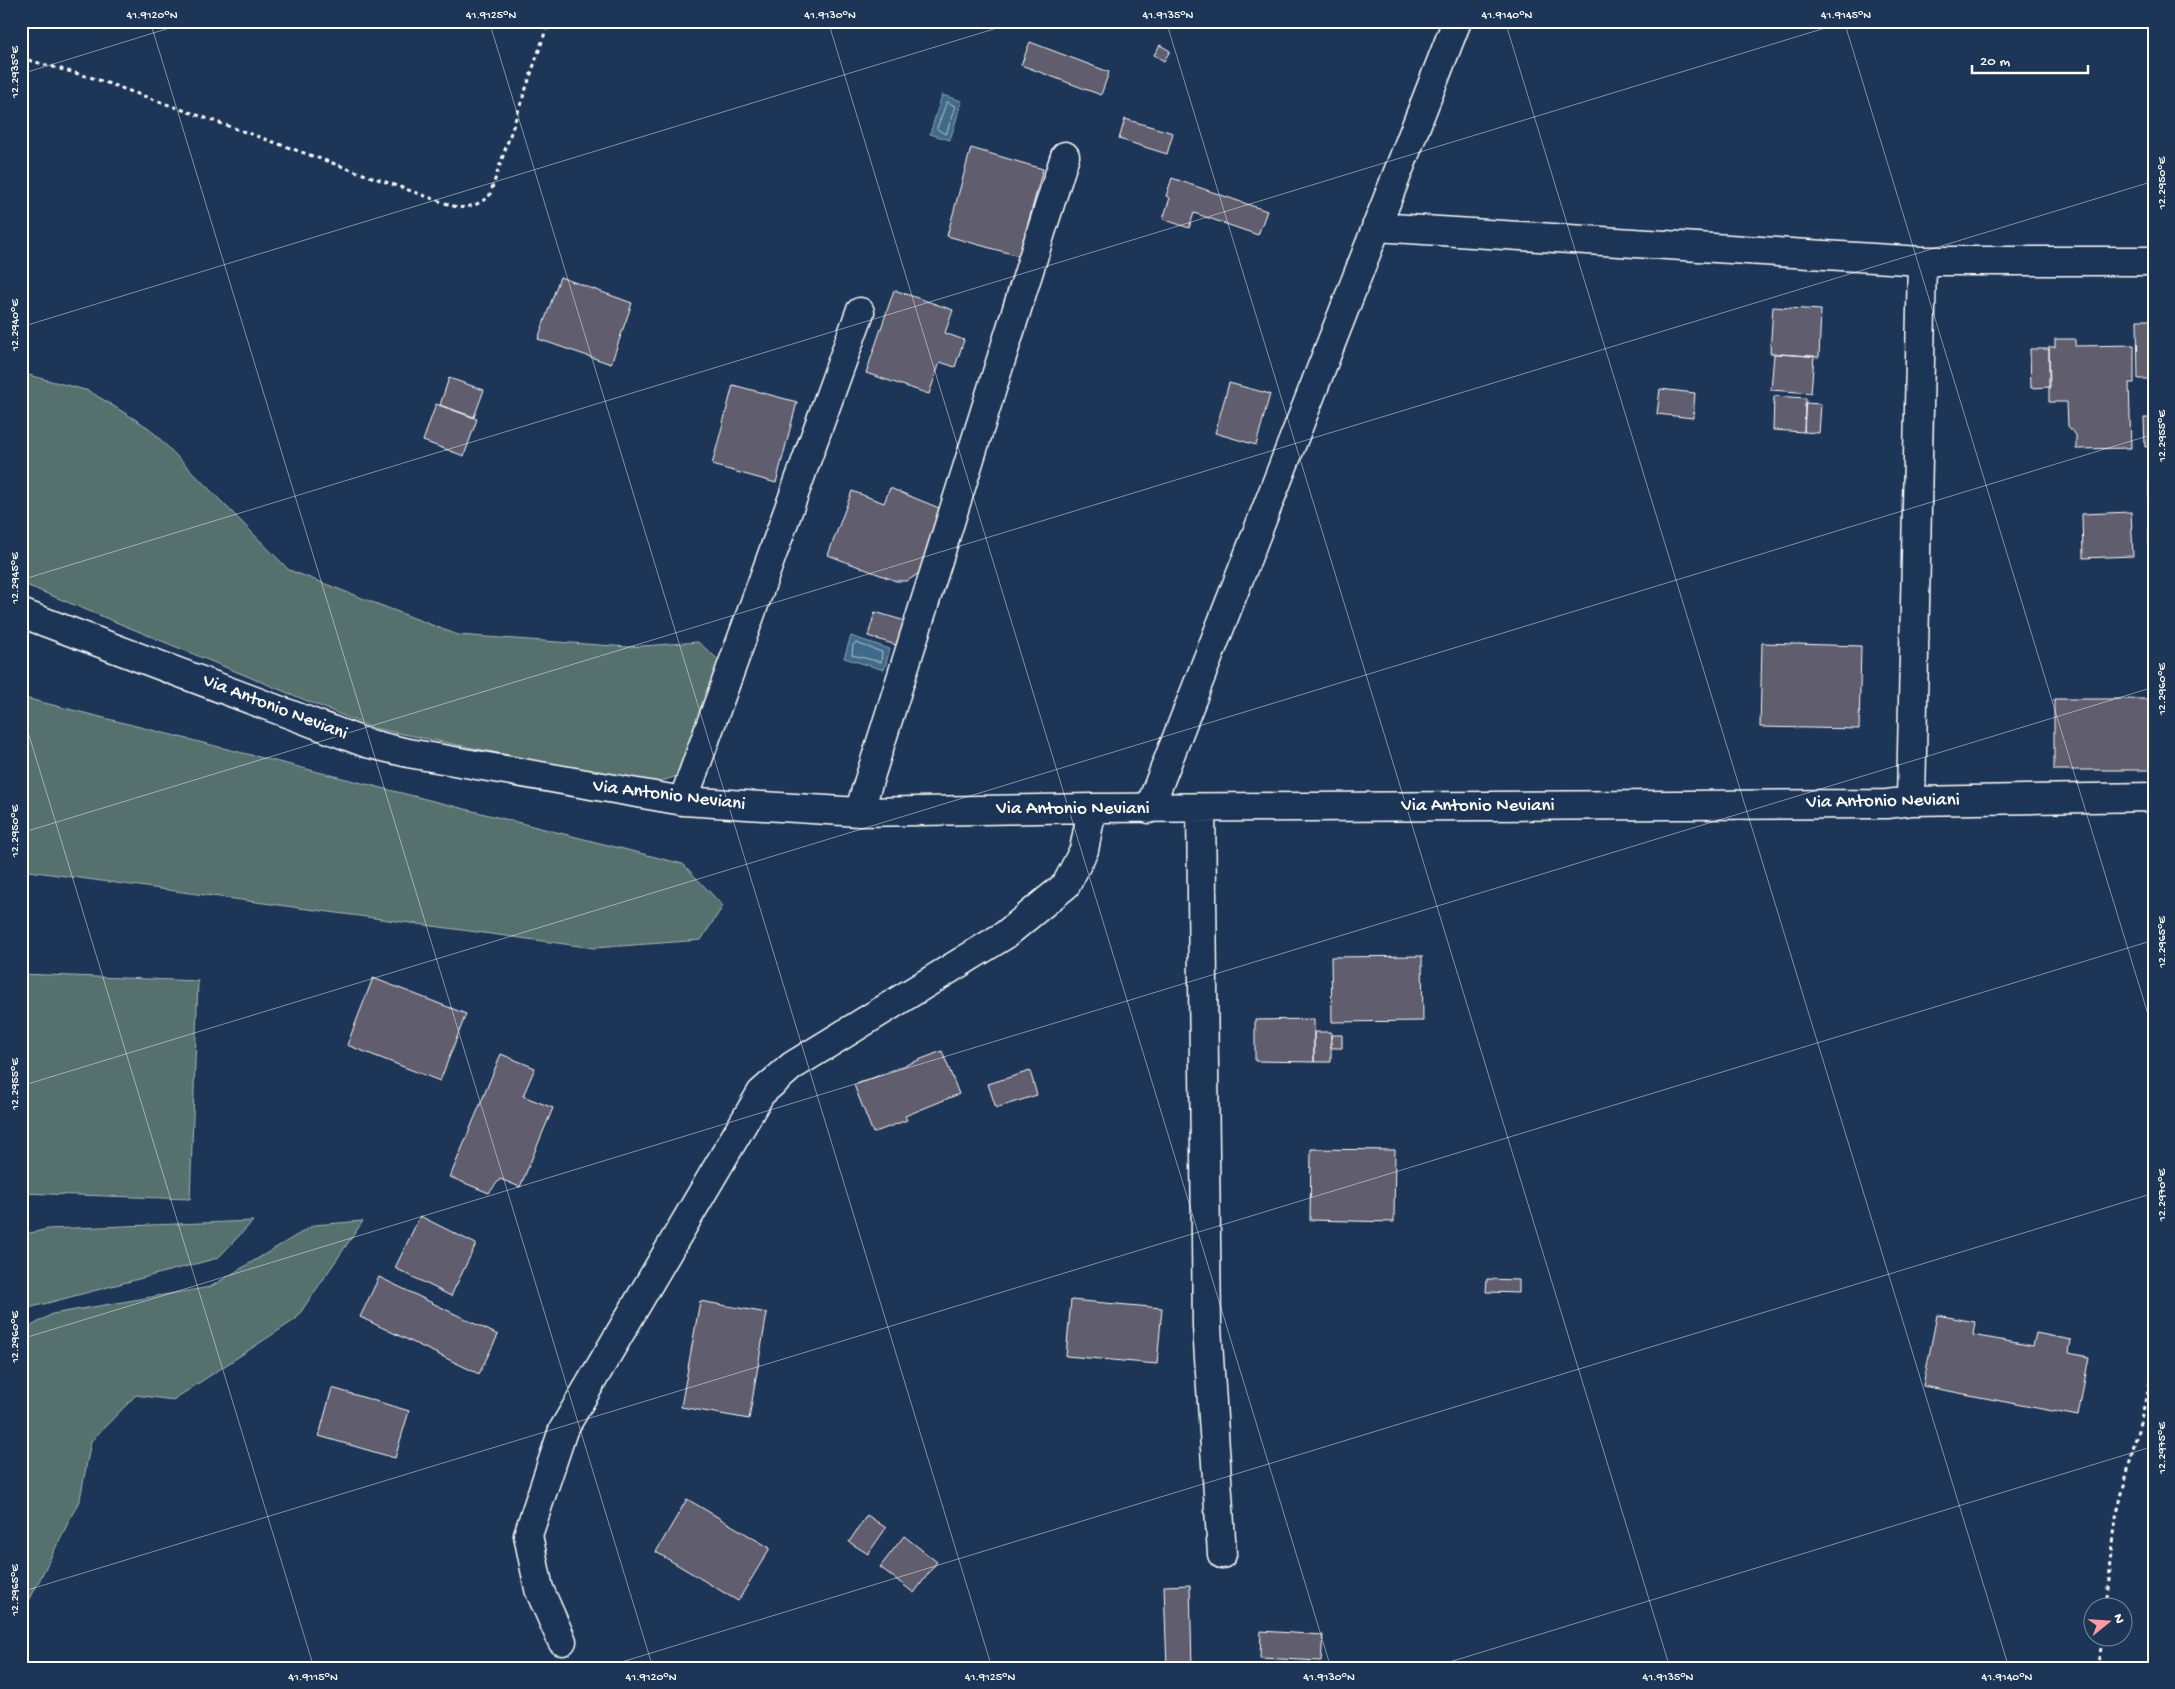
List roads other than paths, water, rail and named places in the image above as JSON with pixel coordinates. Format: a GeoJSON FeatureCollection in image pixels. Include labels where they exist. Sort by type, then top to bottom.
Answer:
{"type":"FeatureCollection","features":[{"type":"Feature","properties":{"kind":"street"},"geometry":{"type":"LineString","coordinates":[[1149,809],[1457,21]]}},
{"type":"Feature","properties":{"kind":"street"},"geometry":{"type":"LineString","coordinates":[[859,812],[1065,156]]}},
{"type":"Feature","properties":{"kind":"street"},"geometry":{"type":"LineString","coordinates":[[1376,227],[1922,261],[2154,261]]}},
{"type":"Feature","properties":{"kind":"street"},"geometry":{"type":"LineString","coordinates":[[1911,801],[1922,261]]}},
{"type":"Feature","properties":{"kind":"street"},"geometry":{"type":"LineString","coordinates":[[683,801],[860,312]]}},
{"type":"Feature","properties":{"kind":"street","name":"Via Antonio Neviani"},"geometry":{"type":"LineString","coordinates":[[21,612],[366,742],[418,754],[683,801],[859,812],[1092,808],[1887,804],[1911,801],[2154,797]]}},
{"type":"Feature","properties":{"kind":"street"},"geometry":{"type":"LineString","coordinates":[[562,1640],[539,1589],[528,1535],[563,1430],[761,1093],[792,1066],[1005,935],[1066,885],[1084,850],[1092,808]]}},
{"type":"Feature","properties":{"kind":"street"},"geometry":{"type":"LineString","coordinates":[[1201,808],[1207,1327],[1222,1554]]}},
{"type":"Feature","properties":{"kind":"water"},"geometry":{"type":"Polygon","coordinates":[[[942,95],[962,101],[950,140],[930,134],[942,95]]]}},
{"type":"Feature","properties":{"kind":"water"},"geometry":{"type":"Polygon","coordinates":[[[851,636],[890,649],[884,670],[844,658],[851,636]]]}}]}
